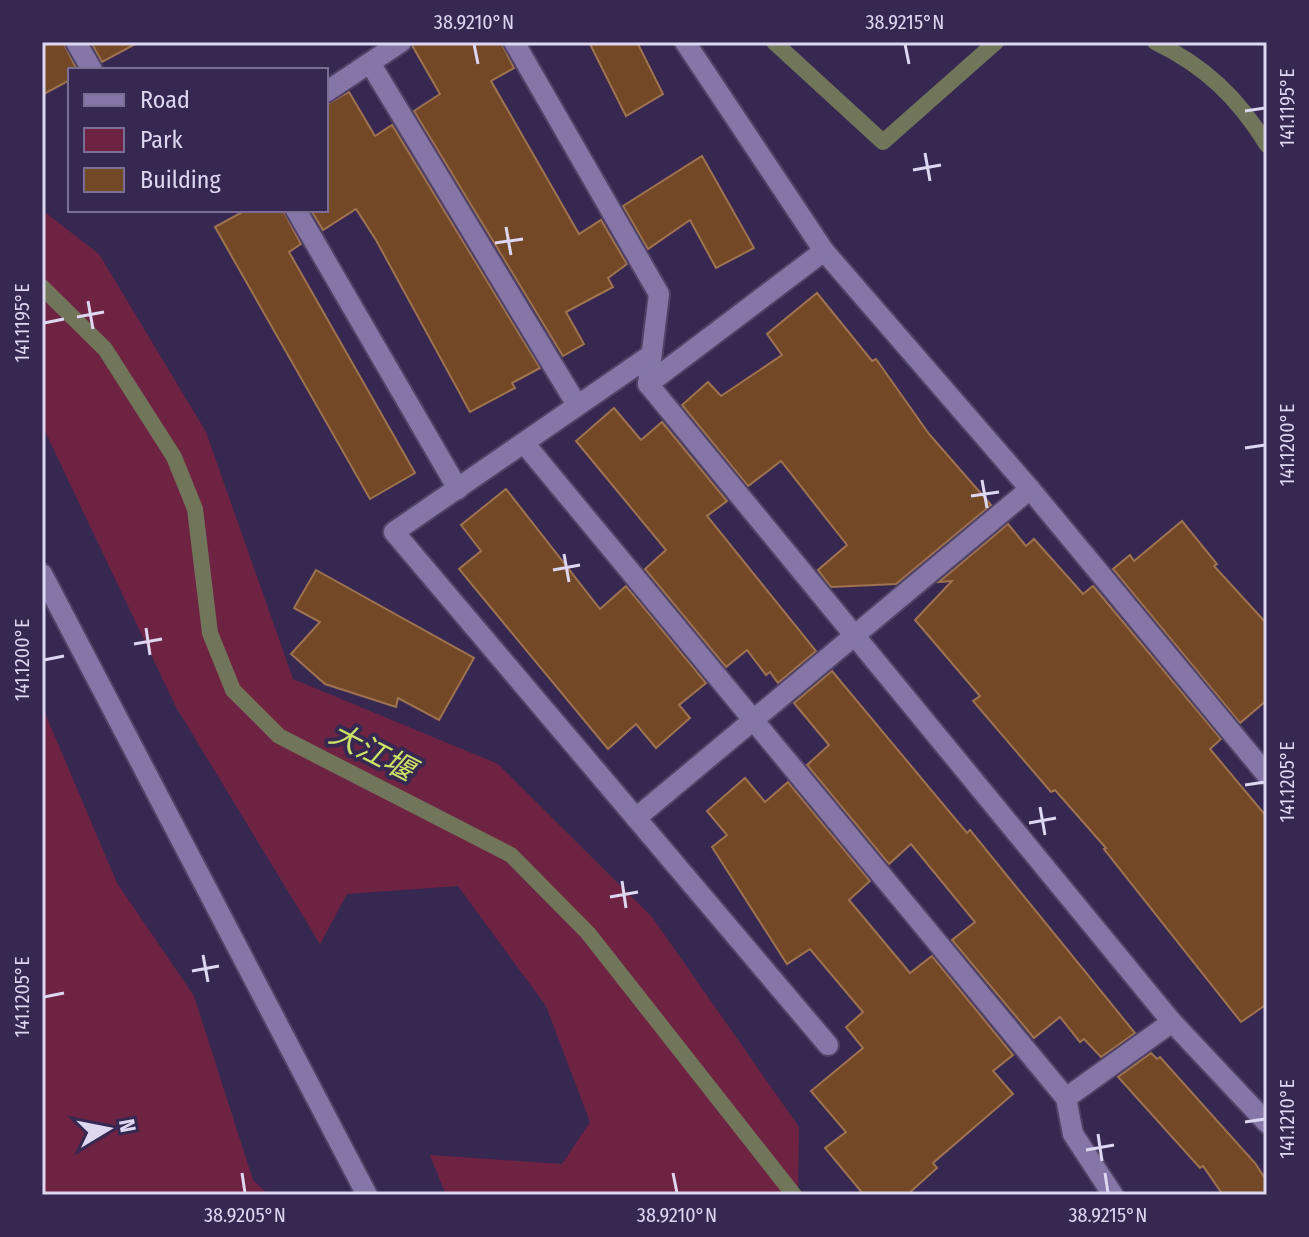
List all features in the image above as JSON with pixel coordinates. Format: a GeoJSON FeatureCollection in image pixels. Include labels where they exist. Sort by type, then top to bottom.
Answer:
{"type":"FeatureCollection","features":[{"type":"Feature","properties":{"kind":"street"},"geometry":{"type":"LineString","coordinates":[[76,42],[91,68]]}},
{"type":"Feature","properties":{"kind":"street"},"geometry":{"type":"LineString","coordinates":[[328,91],[401,42]]}},
{"type":"Feature","properties":{"kind":"street"},"geometry":{"type":"LineString","coordinates":[[514,42],[659,294],[648,384],[1172,1022],[1267,1123]]}},
{"type":"Feature","properties":{"kind":"street"},"geometry":{"type":"LineString","coordinates":[[685,42],[824,251],[1030,489],[1267,775]]}},
{"type":"Feature","properties":{"kind":"street"},"geometry":{"type":"LineString","coordinates":[[370,63],[577,405]]}},
{"type":"Feature","properties":{"kind":"street"},"geometry":{"type":"LineString","coordinates":[[297,212],[458,489]]}},
{"type":"Feature","properties":{"kind":"street"},"geometry":{"type":"LineString","coordinates":[[648,384],[824,251]]}},
{"type":"Feature","properties":{"kind":"street"},"geometry":{"type":"LineString","coordinates":[[651,355],[394,532],[828,1045]]}},
{"type":"Feature","properties":{"kind":"street"},"geometry":{"type":"LineString","coordinates":[[524,443],[1066,1098],[1073,1134],[1113,1195]]}},
{"type":"Feature","properties":{"kind":"street"},"geometry":{"type":"LineString","coordinates":[[636,818],[1030,489]]}},
{"type":"Feature","properties":{"kind":"street"},"geometry":{"type":"LineString","coordinates":[[42,574],[367,1195]]}},
{"type":"Feature","properties":{"kind":"street"},"geometry":{"type":"LineString","coordinates":[[1066,1098],[1172,1022]]}},
{"type":"Feature","properties":{"kind":"green space"},"geometry":{"type":"Polygon","coordinates":[[[42,210],[99,254],[206,432],[293,679],[498,764],[652,917],[799,1127],[798,1195],[446,1195],[430,1155],[562,1164],[590,1122],[546,1006],[458,886],[347,894],[320,944],[176,707],[42,425],[42,210]]]}},
{"type":"Feature","properties":{"kind":"green space"},"geometry":{"type":"Polygon","coordinates":[[[42,706],[117,883],[194,996],[253,1180],[269,1195],[42,1195],[42,706]]]}},
{"type":"Feature","properties":{"kind":"building"},"geometry":{"type":"Polygon","coordinates":[[[42,42],[63,42],[76,68],[68,68],[68,81],[42,95],[42,42]]]}},
{"type":"Feature","properties":{"kind":"building"},"geometry":{"type":"Polygon","coordinates":[[[91,42],[139,42],[102,62],[91,42]]]}},
{"type":"Feature","properties":{"kind":"building"},"geometry":{"type":"Polygon","coordinates":[[[414,42],[501,42],[514,68],[491,81],[579,234],[601,220],[627,264],[608,278],[613,287],[566,312],[584,344],[563,356],[414,111],[440,94],[413,47],[414,42]]]}},
{"type":"Feature","properties":{"kind":"building"},"geometry":{"type":"Polygon","coordinates":[[[589,42],[637,42],[663,94],[626,116],[589,42]]]}},
{"type":"Feature","properties":{"kind":"building"},"geometry":{"type":"Polygon","coordinates":[[[349,92],[375,136],[392,125],[540,368],[512,383],[515,388],[470,412],[356,209],[323,230],[312,212],[328,212],[328,104],[349,92]]]}},
{"type":"Feature","properties":{"kind":"building"},"geometry":{"type":"Polygon","coordinates":[[[702,156],[754,248],[716,268],[690,220],[648,249],[623,206],[702,156]]]}},
{"type":"Feature","properties":{"kind":"building"},"geometry":{"type":"Polygon","coordinates":[[[242,212],[284,212],[301,244],[289,252],[415,473],[370,499],[215,227],[242,212]]]}},
{"type":"Feature","properties":{"kind":"building"},"geometry":{"type":"Polygon","coordinates":[[[817,293],[872,361],[876,359],[929,434],[991,505],[896,584],[831,587],[818,570],[847,545],[781,461],[748,486],[682,405],[708,382],[721,396],[782,355],[767,334],[817,293]]]}},
{"type":"Feature","properties":{"kind":"building"},"geometry":{"type":"Polygon","coordinates":[[[614,408],[641,440],[662,422],[727,501],[707,516],[816,651],[778,683],[770,672],[766,675],[747,650],[726,667],[645,569],[666,550],[576,441],[614,408]]]}},
{"type":"Feature","properties":{"kind":"building"},"geometry":{"type":"Polygon","coordinates":[[[506,489],[600,609],[626,586],[706,683],[679,705],[690,718],[656,748],[636,724],[608,749],[459,569],[481,551],[461,525],[506,489]]]}},
{"type":"Feature","properties":{"kind":"building"},"geometry":{"type":"Polygon","coordinates":[[[1182,521],[1217,564],[1214,566],[1267,624],[1267,700],[1240,723],[1113,569],[1130,555],[1134,561],[1182,521]]]}},
{"type":"Feature","properties":{"kind":"building"},"geometry":{"type":"Polygon","coordinates":[[[1008,524],[1026,546],[1034,539],[1083,594],[1093,586],[1221,739],[1210,749],[1267,817],[1267,1004],[1241,1022],[1106,848],[1055,790],[1051,792],[973,701],[980,696],[915,620],[952,581],[939,582],[1008,524]]]}},
{"type":"Feature","properties":{"kind":"building"},"geometry":{"type":"Polygon","coordinates":[[[316,570],[474,658],[439,720],[398,698],[396,707],[325,684],[291,654],[320,622],[294,608],[316,570]]]}},
{"type":"Feature","properties":{"kind":"building"},"geometry":{"type":"Polygon","coordinates":[[[832,671],[967,833],[970,830],[1135,1033],[1101,1057],[1084,1039],[1080,1042],[1060,1017],[1034,1038],[952,940],[975,922],[911,844],[889,864],[807,765],[829,745],[794,703],[832,671]]]}},
{"type":"Feature","properties":{"kind":"building"},"geometry":{"type":"Polygon","coordinates":[[[745,778],[765,802],[788,782],[870,881],[849,900],[910,973],[932,956],[1013,1055],[993,1071],[1013,1094],[933,1163],[937,1168],[907,1195],[864,1195],[825,1148],[846,1132],[811,1091],[863,1048],[846,1027],[863,1012],[810,949],[787,964],[712,847],[727,835],[707,811],[745,778]]]}},
{"type":"Feature","properties":{"kind":"building"},"geometry":{"type":"Polygon","coordinates":[[[1151,1053],[1157,1059],[1160,1057],[1255,1163],[1267,1181],[1267,1195],[1223,1195],[1203,1166],[1200,1168],[1118,1077],[1151,1053]]]}},
{"type":"Feature","properties":{"kind":"waterway"},"geometry":{"type":"LineString","coordinates":[[774,42],[883,142],[996,42]]}},
{"type":"Feature","properties":{"kind":"waterway"},"geometry":{"type":"LineString","coordinates":[[1155,42],[1190,62],[1219,85],[1244,112],[1267,145]]}},
{"type":"Feature","properties":{"kind":"waterway","name":"大江堰"},"geometry":{"type":"LineString","coordinates":[[42,287],[105,349],[174,457],[195,509],[210,633],[233,690],[279,736],[511,855],[588,933],[794,1195]]}}]}
